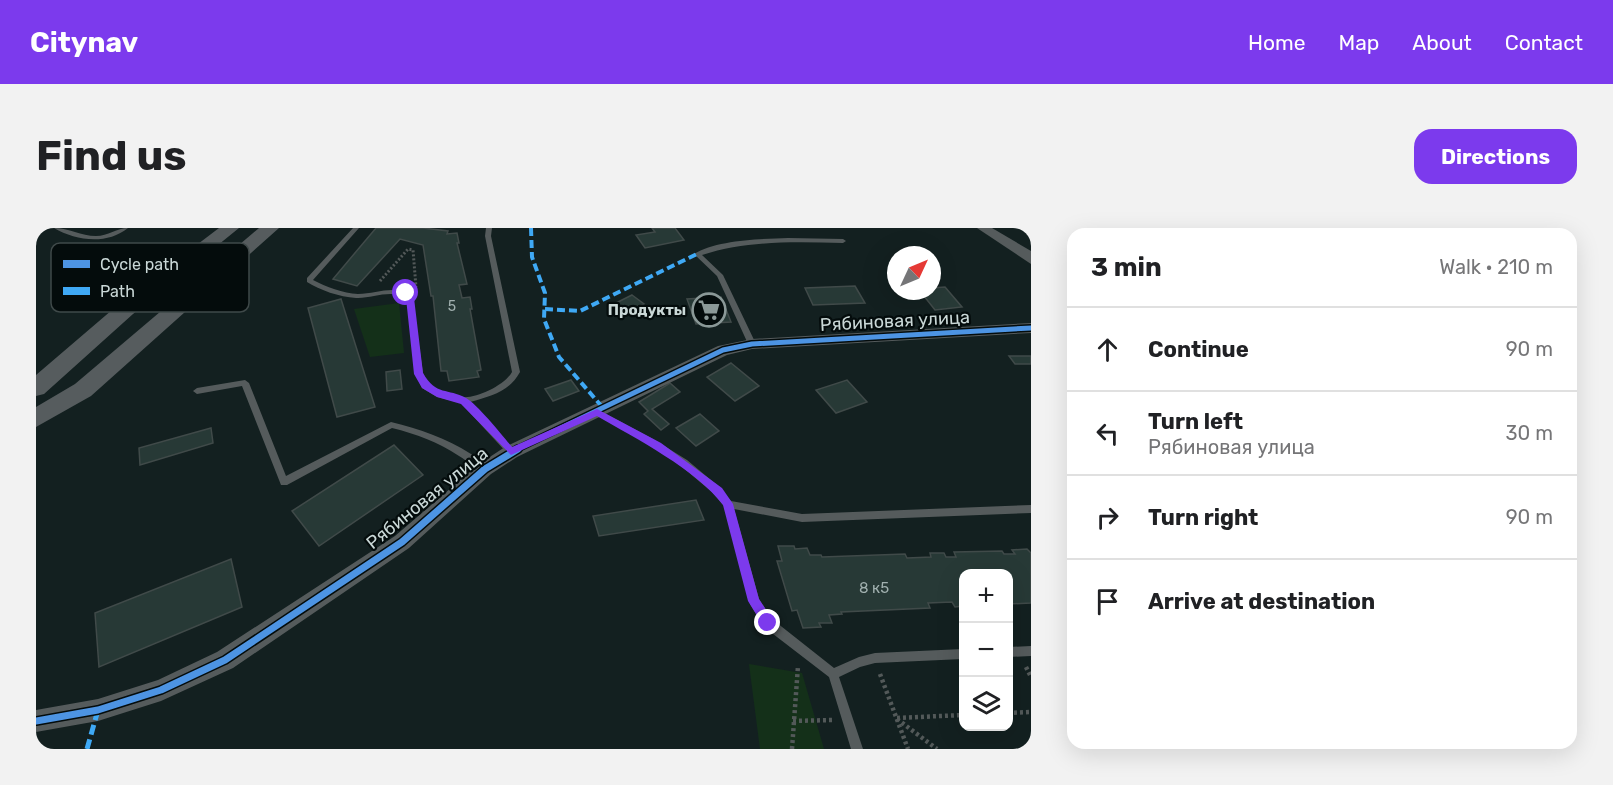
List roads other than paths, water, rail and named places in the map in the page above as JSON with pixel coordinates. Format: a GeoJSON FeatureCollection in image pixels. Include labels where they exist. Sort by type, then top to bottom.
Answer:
{"type":"FeatureCollection","features":[{"type":"Feature","properties":{"kind":"main road"},"geometry":{"type":"LineString","coordinates":[[211,243],[230,228]]}},
{"type":"Feature","properties":{"kind":"main road"},"geometry":{"type":"LineString","coordinates":[[249,246],[270,228]]}},
{"type":"Feature","properties":{"kind":"main road"},"geometry":{"type":"LineString","coordinates":[[36,388],[123,312]]}},
{"type":"Feature","properties":{"kind":"main road"},"geometry":{"type":"LineString","coordinates":[[36,418],[83,390],[173,312]]}},
{"type":"Feature","properties":{"kind":"street"},"geometry":{"type":"LineString","coordinates":[[983,228],[1030,256]]}},
{"type":"Feature","properties":{"kind":"street","name":"Рябиновая улица"},"geometry":{"type":"LineString","coordinates":[[36,721],[98,711],[161,690],[225,660],[402,542],[485,469],[511,452],[723,350],[752,344],[1031,328]]}},
{"type":"Feature","properties":{"kind":"lane"},"geometry":{"type":"LineString","coordinates":[[57,228],[95,240],[116,235],[125,228]]}},
{"type":"Feature","properties":{"kind":"lane"},"geometry":{"type":"LineString","coordinates":[[357,228],[309,280],[356,297],[406,293],[410,298],[418,374],[425,386],[440,395],[464,401],[505,387],[513,380],[516,372],[487,229]]}},
{"type":"Feature","properties":{"kind":"lane"},"geometry":{"type":"LineString","coordinates":[[752,344],[720,275],[697,255],[716,248],[742,244],[843,241]]}},
{"type":"Feature","properties":{"kind":"lane"},"geometry":{"type":"LineString","coordinates":[[197,391],[245,383],[284,482],[391,425],[426,433],[450,444],[485,469]]}},
{"type":"Feature","properties":{"kind":"lane"},"geometry":{"type":"LineString","coordinates":[[464,401],[511,452]]}},
{"type":"Feature","properties":{"kind":"lane"},"geometry":{"type":"LineString","coordinates":[[597,412],[657,446],[718,491],[728,504],[754,601],[768,623],[833,675],[857,749]]}},
{"type":"Feature","properties":{"kind":"lane"},"geometry":{"type":"LineString","coordinates":[[728,504],[802,518],[1031,509]]}},
{"type":"Feature","properties":{"kind":"lane"},"geometry":{"type":"LineString","coordinates":[[1013,652],[1031,651]]}},
{"type":"Feature","properties":{"kind":"lane"},"geometry":{"type":"LineString","coordinates":[[833,675],[859,662],[875,658],[959,654]]}},
{"type":"Feature","properties":{"kind":"place","name":"Продукты"},"geometry":{"type":"Point","coordinates":[709,310]}}]}
